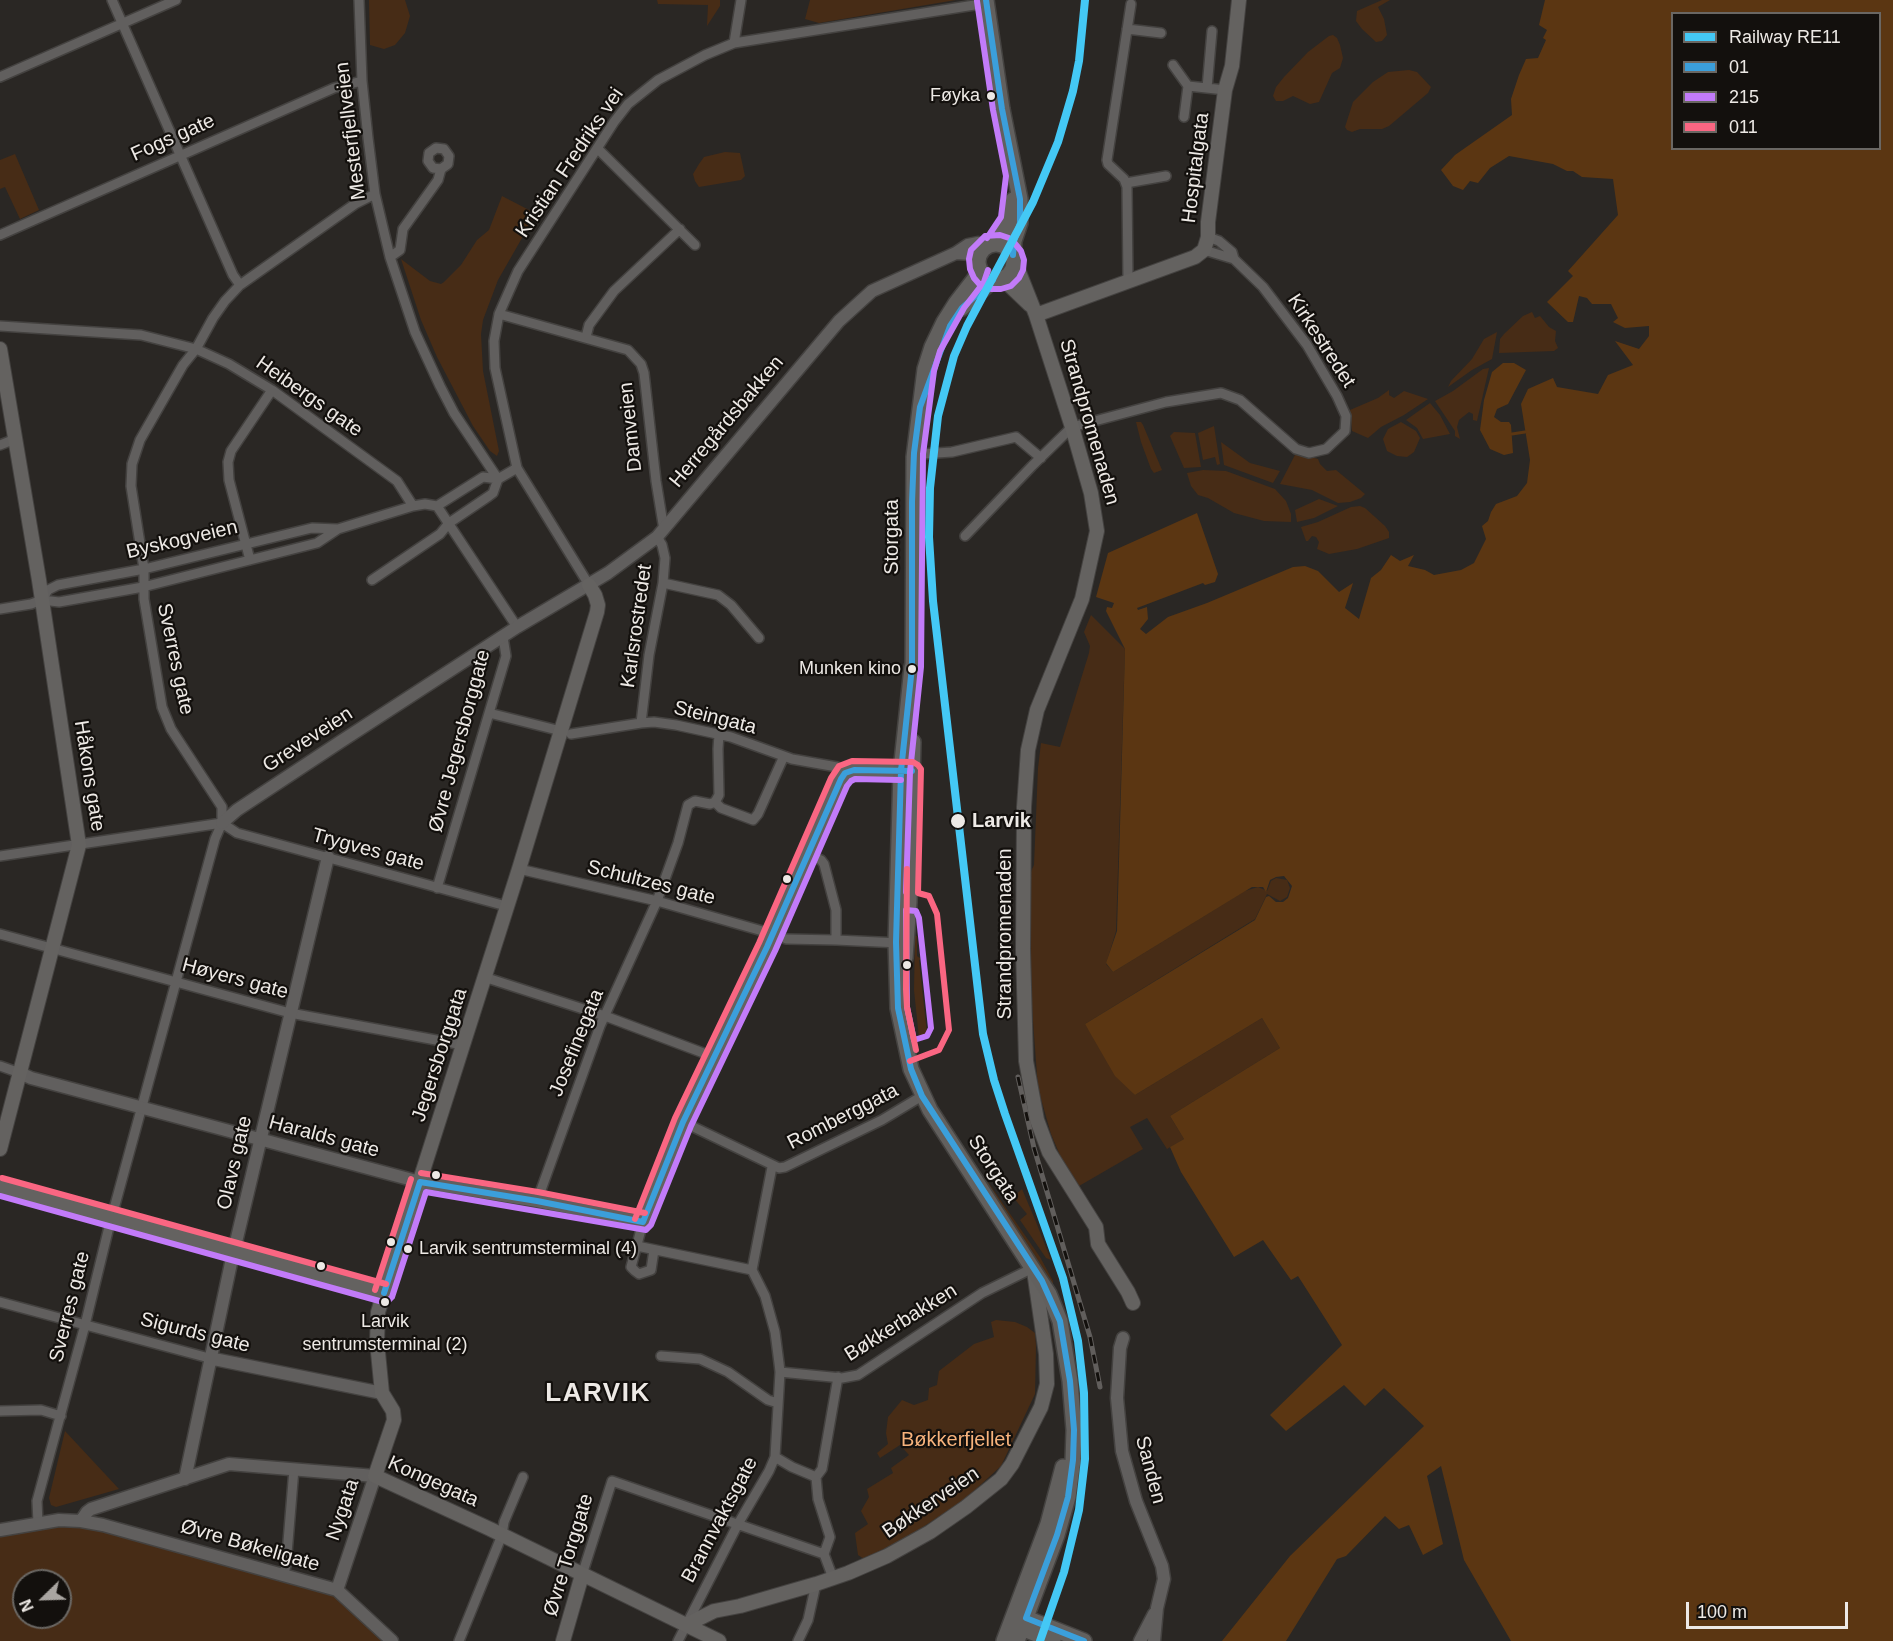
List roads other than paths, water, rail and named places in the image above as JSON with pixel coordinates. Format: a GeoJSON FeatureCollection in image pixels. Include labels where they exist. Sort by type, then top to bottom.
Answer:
{"type":"FeatureCollection","features":[{"type":"Feature","properties":{"kind":"main road","name":"Hospitalgata"},"geometry":{"type":"LineString","coordinates":[[1206,244],[1225,90],[1224,66],[1231,0]]}},
{"type":"Feature","properties":{"kind":"main road","name":"Hospitalgata"},"geometry":{"type":"LineString","coordinates":[[1225,90],[1233,66],[1239,0]]}},
{"type":"Feature","properties":{"kind":"main road"},"geometry":{"type":"LineString","coordinates":[[986,2],[1002,109],[1020,199],[1020,224],[1014,241],[1011,273],[996,280],[981,273],[978,264],[979,254],[991,244],[1010,220],[1015,176]]}},
{"type":"Feature","properties":{"kind":"main road"},"geometry":{"type":"LineString","coordinates":[[991,244],[1006,246],[1014,259]]}},
{"type":"Feature","properties":{"kind":"main road"},"geometry":{"type":"LineString","coordinates":[[1035,311],[1195,256],[1206,244]]}},
{"type":"Feature","properties":{"kind":"main road","name":"Strandpromenaden"},"geometry":{"type":"LineString","coordinates":[[1014,259],[1035,311],[1072,427],[1091,493],[1097,531],[1082,599],[1037,710],[1028,750],[1024,807],[1023,940],[1026,1061],[1037,1120],[1049,1152],[1096,1227],[1098,1244],[1133,1304]]}},
{"type":"Feature","properties":{"kind":"main road","name":"Storgata"},"geometry":{"type":"LineString","coordinates":[[978,264],[976,277],[956,303],[932,347],[925,369],[914,457],[912,667],[906,771],[901,943],[897,989],[911,1069],[922,1096],[1042,1281],[1060,1321],[1065,1346],[1072,1402],[1062,1474],[1019,1626],[1004,1641]]}},
{"type":"Feature","properties":{"kind":"main road","name":"Strandpromenaden"},"geometry":{"type":"LineString","coordinates":[[996,280],[1008,284],[1035,311]]}},
{"type":"Feature","properties":{"kind":"main road","name":"Storgata"},"geometry":{"type":"LineString","coordinates":[[920,407],[950,326],[962,308],[996,280]]}},
{"type":"Feature","properties":{"kind":"main road","name":"Håkons gate"},"geometry":{"type":"LineString","coordinates":[[0,349],[42,600],[79,845],[0,1149]]}},
{"type":"Feature","properties":{"kind":"main road","name":"Jegersborggata"},"geometry":{"type":"LineString","coordinates":[[375,1476],[394,1420],[391,1406],[382,1393],[376,1322],[506,906],[566,732],[597,612],[598,604],[589,585]]}},
{"type":"Feature","properties":{"kind":"main road"},"geometry":{"type":"LineString","coordinates":[[644,1222],[683,1122],[714,1057],[779,936],[808,854],[839,782],[845,773],[854,770],[906,771]]}},
{"type":"Feature","properties":{"kind":"main road"},"geometry":{"type":"LineString","coordinates":[[0,1187],[384,1293]]}},
{"type":"Feature","properties":{"kind":"main road","name":"Bøkkerveien"},"geometry":{"type":"LineString","coordinates":[[686,1625],[714,1611],[740,1606],[816,1584],[887,1556],[930,1532],[1001,1479],[1012,1464],[1041,1407],[1047,1384],[1046,1354],[1033,1269]]}},
{"type":"Feature","properties":{"kind":"main road"},"geometry":{"type":"LineString","coordinates":[[1041,1319],[1044,1313],[1054,1306]]}},
{"type":"Feature","properties":{"kind":"main road","name":"Kongegata"},"geometry":{"type":"LineString","coordinates":[[375,1476],[719,1641]]}},
{"type":"Feature","properties":{"kind":"main road","name":"Øvre Torggate"},"geometry":{"type":"LineString","coordinates":[[563,1641],[582,1575]]}},
{"type":"Feature","properties":{"kind":"main road"},"geometry":{"type":"LineString","coordinates":[[1019,1626],[1053,1641]]}},
{"type":"Feature","properties":{"kind":"main road"},"geometry":{"type":"LineString","coordinates":[[1019,1626],[1084,1641]]}},
{"type":"Feature","properties":{"kind":"street"},"geometry":{"type":"LineString","coordinates":[[112,0],[233,275],[240,285]]}},
{"type":"Feature","properties":{"kind":"street"},"geometry":{"type":"LineString","coordinates":[[0,77],[176,0]]}},
{"type":"Feature","properties":{"kind":"street","name":"Mesterfjellveien"},"geometry":{"type":"LineString","coordinates":[[359,0],[362,81],[375,194],[390,257],[415,332],[440,386],[454,413],[498,479]]}},
{"type":"Feature","properties":{"kind":"street"},"geometry":{"type":"LineString","coordinates":[[734,43],[741,0]]}},
{"type":"Feature","properties":{"kind":"street","name":"Kristian Fredriks vei"},"geometry":{"type":"LineString","coordinates":[[589,585],[517,468],[510,443],[494,355],[499,314],[518,272],[597,149],[628,104],[639,93],[705,55],[734,43],[986,2]]}},
{"type":"Feature","properties":{"kind":"street"},"geometry":{"type":"LineString","coordinates":[[1128,280],[1126,183],[1107,160],[1131,4]]}},
{"type":"Feature","properties":{"kind":"street"},"geometry":{"type":"LineString","coordinates":[[1127,29],[1161,33]]}},
{"type":"Feature","properties":{"kind":"street","name":"Hospitalgata"},"geometry":{"type":"LineString","coordinates":[[1207,88],[1212,31]]}},
{"type":"Feature","properties":{"kind":"street","name":"Hospitalgata"},"geometry":{"type":"LineString","coordinates":[[1173,65],[1188,87],[1184,117]]}},
{"type":"Feature","properties":{"kind":"street","name":"Fogs gate"},"geometry":{"type":"LineString","coordinates":[[0,235],[334,88],[362,81]]}},
{"type":"Feature","properties":{"kind":"street","name":"Hospitalgata"},"geometry":{"type":"LineString","coordinates":[[1188,87],[1225,90]]}},
{"type":"Feature","properties":{"kind":"street"},"geometry":{"type":"LineString","coordinates":[[597,149],[695,245]]}},
{"type":"Feature","properties":{"kind":"street"},"geometry":{"type":"LineString","coordinates":[[390,257],[400,250],[403,229],[438,180],[441,169]]}},
{"type":"Feature","properties":{"kind":"street"},"geometry":{"type":"LineString","coordinates":[[1126,183],[1166,176]]}},
{"type":"Feature","properties":{"kind":"street","name":"Sverres gate"},"geometry":{"type":"LineString","coordinates":[[38,1524],[37,1501],[141,1108],[215,839],[222,823],[222,807],[171,729],[162,707],[143,587],[144,569],[131,486],[132,464],[140,440],[183,365],[196,349],[225,301],[240,285],[355,204],[375,194]]}},
{"type":"Feature","properties":{"kind":"street"},"geometry":{"type":"LineString","coordinates":[[586,337],[589,325],[614,291],[680,229]]}},
{"type":"Feature","properties":{"kind":"street","name":"Kirkestredet"},"geometry":{"type":"LineString","coordinates":[[1072,427],[1214,393],[1230,395],[1240,400],[1296,449],[1309,453],[1326,449],[1345,431],[1346,416],[1307,345],[1263,287],[1234,259],[1228,248],[1219,241],[1206,244]]}},
{"type":"Feature","properties":{"kind":"street","name":"Herregårdsbakken"},"geometry":{"type":"LineString","coordinates":[[608,573],[660,533],[839,321],[872,291],[956,253],[968,245],[991,244]]}},
{"type":"Feature","properties":{"kind":"street"},"geometry":{"type":"LineString","coordinates":[[1206,244],[1234,259]]}},
{"type":"Feature","properties":{"kind":"street"},"geometry":{"type":"LineString","coordinates":[[956,253],[972,254],[978,264]]}},
{"type":"Feature","properties":{"kind":"street","name":"Damveien"},"geometry":{"type":"LineString","coordinates":[[499,314],[628,350],[641,363],[644,373],[660,533]]}},
{"type":"Feature","properties":{"kind":"street","name":"Heibergs gate"},"geometry":{"type":"LineString","coordinates":[[0,326],[141,335],[196,349],[229,364],[272,390],[398,481],[413,506]]}},
{"type":"Feature","properties":{"kind":"street"},"geometry":{"type":"LineString","coordinates":[[250,560],[229,480],[228,462],[231,451],[272,390]]}},
{"type":"Feature","properties":{"kind":"street"},"geometry":{"type":"LineString","coordinates":[[965,536],[1072,427]]}},
{"type":"Feature","properties":{"kind":"street"},"geometry":{"type":"LineString","coordinates":[[925,455],[940,454],[1016,437],[1041,458]]}},
{"type":"Feature","properties":{"kind":"street"},"geometry":{"type":"LineString","coordinates":[[0,445],[15,439]]}},
{"type":"Feature","properties":{"kind":"street"},"geometry":{"type":"LineString","coordinates":[[413,506],[425,504],[436,506],[483,477],[498,479],[517,468]]}},
{"type":"Feature","properties":{"kind":"street"},"geometry":{"type":"LineString","coordinates":[[372,580],[442,532],[449,523],[493,493],[498,479]]}},
{"type":"Feature","properties":{"kind":"street","name":"Byskogveien"},"geometry":{"type":"LineString","coordinates":[[0,609],[42,600],[59,602],[143,587],[317,543],[338,529],[413,506]]}},
{"type":"Feature","properties":{"kind":"street"},"geometry":{"type":"LineString","coordinates":[[436,506],[517,627]]}},
{"type":"Feature","properties":{"kind":"street","name":"Byskogveien"},"geometry":{"type":"LineString","coordinates":[[42,600],[48,590],[57,585],[144,569],[312,528],[338,529]]}},
{"type":"Feature","properties":{"kind":"street","name":"Karlsrostredet"},"geometry":{"type":"LineString","coordinates":[[641,723],[649,655],[663,583],[665,558],[660,533]]}},
{"type":"Feature","properties":{"kind":"street","name":"Greveveien"},"geometry":{"type":"LineString","coordinates":[[0,856],[222,823],[256,798],[517,627],[608,573]]}},
{"type":"Feature","properties":{"kind":"street"},"geometry":{"type":"LineString","coordinates":[[663,583],[718,595],[731,605],[759,638]]}},
{"type":"Feature","properties":{"kind":"street","name":"Øvre Jegersborggate"},"geometry":{"type":"LineString","coordinates":[[437,888],[506,656],[502,637]]}},
{"type":"Feature","properties":{"kind":"street"},"geometry":{"type":"LineString","coordinates":[[489,713],[566,732]]}},
{"type":"Feature","properties":{"kind":"street","name":"Steingata"},"geometry":{"type":"LineString","coordinates":[[566,732],[654,722],[676,725],[720,734],[784,756],[837,767],[845,773]]}},
{"type":"Feature","properties":{"kind":"street"},"geometry":{"type":"LineString","coordinates":[[720,734],[717,750],[720,783],[715,802],[721,808],[753,820],[758,814],[784,756]]}},
{"type":"Feature","properties":{"kind":"street","name":"Josefinegata"},"geometry":{"type":"LineString","coordinates":[[537,1201],[600,1026],[657,901],[678,843],[688,805],[695,801],[710,804],[715,802]]}},
{"type":"Feature","properties":{"kind":"street","name":"Trygves gate"},"geometry":{"type":"LineString","coordinates":[[222,823],[237,833],[506,906]]}},
{"type":"Feature","properties":{"kind":"street"},"geometry":{"type":"LineString","coordinates":[[808,854],[821,860],[824,864],[836,910],[836,940]]}},
{"type":"Feature","properties":{"kind":"street","name":"Olavs gate"},"geometry":{"type":"LineString","coordinates":[[185,1479],[209,1358],[328,857]]}},
{"type":"Feature","properties":{"kind":"street","name":"Schultzes gate"},"geometry":{"type":"LineString","coordinates":[[519,868],[657,901],[779,936],[901,943]]}},
{"type":"Feature","properties":{"kind":"street","name":"Høyers gate"},"geometry":{"type":"LineString","coordinates":[[0,934],[290,1012],[463,1045]]}},
{"type":"Feature","properties":{"kind":"street"},"geometry":{"type":"LineString","coordinates":[[484,977],[605,1016],[714,1057]]}},
{"type":"Feature","properties":{"kind":"street","name":"Haralds gate"},"geometry":{"type":"LineString","coordinates":[[0,1066],[31,1078],[420,1182],[537,1201],[644,1222]]}},
{"type":"Feature","properties":{"kind":"street","name":"Romberggata"},"geometry":{"type":"LineString","coordinates":[[683,1122],[772,1167],[785,1167],[882,1120],[922,1096]]}},
{"type":"Feature","properties":{"kind":"street"},"geometry":{"type":"LineString","coordinates":[[637,1246],[752,1270],[772,1167]]}},
{"type":"Feature","properties":{"kind":"street"},"geometry":{"type":"LineString","coordinates":[[644,1222],[631,1267],[639,1274],[651,1270],[654,1250]]}},
{"type":"Feature","properties":{"kind":"street","name":"Bøkkerbakken"},"geometry":{"type":"LineString","coordinates":[[780,1372],[838,1377],[858,1375],[982,1293],[1033,1269]]}},
{"type":"Feature","properties":{"kind":"street","name":"Brannvaktsgate"},"geometry":{"type":"LineString","coordinates":[[678,1641],[775,1456],[780,1372],[775,1332],[765,1296],[752,1270]]}},
{"type":"Feature","properties":{"kind":"street","name":"Sigurds gate"},"geometry":{"type":"LineString","coordinates":[[0,1302],[209,1358],[382,1393]]}},
{"type":"Feature","properties":{"kind":"street","name":"Sanden"},"geometry":{"type":"LineString","coordinates":[[1123,1338],[1117,1398],[1122,1451],[1136,1501],[1162,1566],[1164,1579],[1157,1608],[1154,1641]]}},
{"type":"Feature","properties":{"kind":"street"},"geometry":{"type":"LineString","coordinates":[[662,1356],[700,1359],[728,1372],[768,1400],[778,1403]]}},
{"type":"Feature","properties":{"kind":"street"},"geometry":{"type":"LineString","coordinates":[[833,1578],[824,1554],[830,1538],[818,1499],[816,1477],[822,1469],[838,1377]]}},
{"type":"Feature","properties":{"kind":"street"},"geometry":{"type":"LineString","coordinates":[[0,1411],[41,1410],[60,1416]]}},
{"type":"Feature","properties":{"kind":"street"},"geometry":{"type":"LineString","coordinates":[[775,1456],[792,1467],[816,1477]]}},
{"type":"Feature","properties":{"kind":"street","name":"Kongegata"},"geometry":{"type":"LineString","coordinates":[[81,1521],[92,1509],[229,1464],[375,1476]]}},
{"type":"Feature","properties":{"kind":"street"},"geometry":{"type":"LineString","coordinates":[[283,1576],[286,1566],[294,1469]]}},
{"type":"Feature","properties":{"kind":"street","name":"Nygata"},"geometry":{"type":"LineString","coordinates":[[337,1590],[375,1476]]}},
{"type":"Feature","properties":{"kind":"street"},"geometry":{"type":"LineString","coordinates":[[459,1641],[523,1477]]}},
{"type":"Feature","properties":{"kind":"street","name":"Øvre Torggate"},"geometry":{"type":"LineString","coordinates":[[582,1575],[612,1481],[738,1524]]}},
{"type":"Feature","properties":{"kind":"street","name":"Øvre Bøkeligate"},"geometry":{"type":"LineString","coordinates":[[0,1530],[59,1520],[81,1521],[103,1525],[337,1590],[392,1641]]}},
{"type":"Feature","properties":{"kind":"street"},"geometry":{"type":"LineString","coordinates":[[738,1524],[824,1554]]}},
{"type":"Feature","properties":{"kind":"street"},"geometry":{"type":"LineString","coordinates":[[798,1641],[808,1620],[816,1584]]}},
{"type":"Feature","properties":{"kind":"street","name":"Sanden"},"geometry":{"type":"LineString","coordinates":[[1140,1641],[1157,1608]]}},
{"type":"Feature","properties":{"kind":"waterway"},"geometry":{"type":"LineString","coordinates":[[1512,434],[1525,432]]}},
{"type":"Feature","properties":{"kind":"railway"},"geometry":{"type":"LineString","coordinates":[[1018,1077],[1034,1148],[1090,1337],[1100,1387]]}},
{"type":"Feature","properties":{"kind":"rail line","name":"RE11"},"geometry":{"type":"LineString","coordinates":[[1040,1641],[1064,1572],[1079,1510],[1085,1459],[1084,1393],[1078,1341],[1063,1278],[1005,1114],[983,1034],[933,601],[929,537],[930,488],[938,416],[954,356],[967,326],[1033,202],[1058,142],[1079,61],[1085,0]]}},
{"type":"Feature","properties":{"kind":"place","name":"Føyka"},"geometry":{"type":"Point","coordinates":[991,96]}},
{"type":"Feature","properties":{"kind":"place","name":"Munken kino"},"geometry":{"type":"Point","coordinates":[912,669]}},
{"type":"Feature","properties":{"kind":"place","name":"Larvik"},"geometry":{"type":"Point","coordinates":[958,821]}},
{"type":"Feature","properties":{"kind":"place","name":"Larvik sentrumsterminal (4)"},"geometry":{"type":"Point","coordinates":[408,1249]}},
{"type":"Feature","properties":{"kind":"place","name":"Larvik sentrumsterminal (2)"},"geometry":{"type":"Point","coordinates":[385,1302]}},
{"type":"Feature","properties":{"kind":"district","name":"LARVIK"},"geometry":{"type":"Point","coordinates":[598,1394]}},
{"type":"Feature","properties":{"kind":"park label","name":"Bøkkerfjellet"},"geometry":{"type":"Point","coordinates":[956,1440]}}]}
